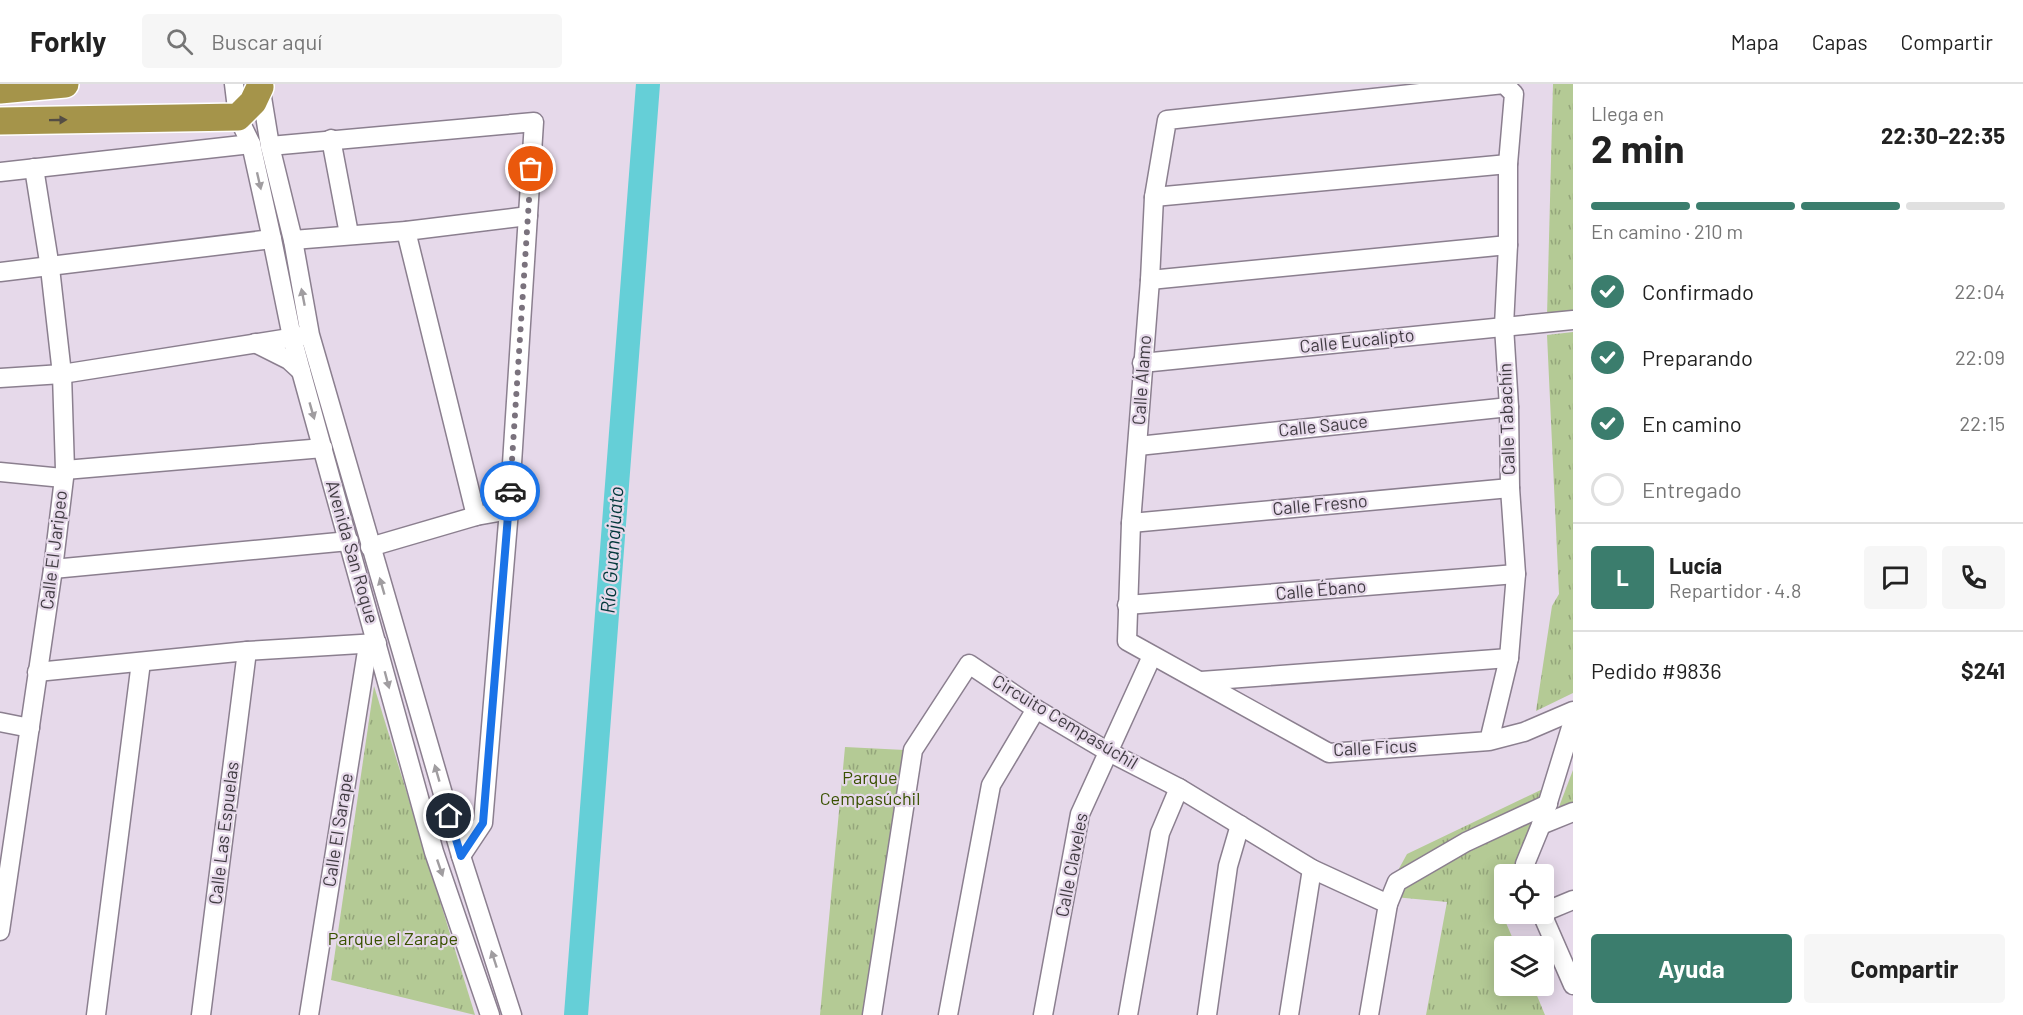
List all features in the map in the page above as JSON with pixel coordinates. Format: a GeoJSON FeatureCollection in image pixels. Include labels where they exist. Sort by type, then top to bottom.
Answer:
{"type":"FeatureCollection","features":[{"type":"Feature","properties":{"kind":"highway"},"geometry":{"type":"LineString","coordinates":[[0,90],[64,84]]}},
{"type":"Feature","properties":{"kind":"highway"},"geometry":{"type":"LineString","coordinates":[[0,121],[238,117],[253,102],[260,85]]}},
{"type":"Feature","properties":{"kind":"street","name":"Avenida San Roque"},"geometry":{"type":"LineString","coordinates":[[234,84],[238,117],[250,144],[292,338],[349,541],[372,644],[434,852],[490,1015]]}},
{"type":"Feature","properties":{"kind":"street","name":"Calle Tabachín"},"geometry":{"type":"LineString","coordinates":[[1167,120],[1504,84],[1514,94],[1508,164],[1508,245],[1504,326],[1509,407],[1510,488],[1516,574],[1509,658],[1489,741]]}},
{"type":"Feature","properties":{"kind":"street","name":"Avenida San Roque"},"geometry":{"type":"LineString","coordinates":[[260,85],[270,146],[292,240],[310,335],[461,856],[512,1015]]}},
{"type":"Feature","properties":{"kind":"street","name":"Calle Álamo"},"geometry":{"type":"LineString","coordinates":[[1127,641],[1131,523],[1150,280],[1154,197],[1167,120]]}},
{"type":"Feature","properties":{"kind":"street"},"geometry":{"type":"LineString","coordinates":[[270,146],[534,122],[509,510],[483,823],[461,856]]}},
{"type":"Feature","properties":{"kind":"street"},"geometry":{"type":"LineString","coordinates":[[331,139],[349,234]]}},
{"type":"Feature","properties":{"kind":"street"},"geometry":{"type":"LineString","coordinates":[[0,172],[250,144]]}},
{"type":"Feature","properties":{"kind":"street"},"geometry":{"type":"LineString","coordinates":[[1154,197],[1508,164]]}},
{"type":"Feature","properties":{"kind":"street","name":"Calle El Jaripeo"},"geometry":{"type":"LineString","coordinates":[[0,931],[53,569],[64,474],[62,374],[50,268],[34,168]]}},
{"type":"Feature","properties":{"kind":"street"},"geometry":{"type":"LineString","coordinates":[[292,240],[406,231],[528,216]]}},
{"type":"Feature","properties":{"kind":"street"},"geometry":{"type":"LineString","coordinates":[[406,231],[476,516]]}},
{"type":"Feature","properties":{"kind":"street"},"geometry":{"type":"LineString","coordinates":[[0,272],[50,268],[272,239]]}},
{"type":"Feature","properties":{"kind":"street"},"geometry":{"type":"LineString","coordinates":[[1150,280],[1508,245]]}},
{"type":"Feature","properties":{"kind":"street"},"geometry":{"type":"LineString","coordinates":[[246,344],[274,330],[281,315],[282,290]]}},
{"type":"Feature","properties":{"kind":"street","name":"Calle Eucalipto"},"geometry":{"type":"LineString","coordinates":[[1142,363],[1573,320]]}},
{"type":"Feature","properties":{"kind":"street"},"geometry":{"type":"LineString","coordinates":[[0,378],[62,374],[310,335]]}},
{"type":"Feature","properties":{"kind":"street"},"geometry":{"type":"LineString","coordinates":[[246,344],[289,360],[301,371]]}},
{"type":"Feature","properties":{"kind":"street","name":"Calle Sauce"},"geometry":{"type":"LineString","coordinates":[[1138,446],[1509,407]]}},
{"type":"Feature","properties":{"kind":"street"},"geometry":{"type":"LineString","coordinates":[[0,472],[64,474],[323,448]]}},
{"type":"Feature","properties":{"kind":"street","name":"Calle Fresno"},"geometry":{"type":"LineString","coordinates":[[1131,523],[1510,488]]}},
{"type":"Feature","properties":{"kind":"street"},"geometry":{"type":"LineString","coordinates":[[370,547],[476,516],[509,510]]}},
{"type":"Feature","properties":{"kind":"street"},"geometry":{"type":"LineString","coordinates":[[53,569],[349,541]]}},
{"type":"Feature","properties":{"kind":"street","name":"Calle Ébano"},"geometry":{"type":"LineString","coordinates":[[1127,605],[1516,574]]}},
{"type":"Feature","properties":{"kind":"street","name":"Calle Ficus"},"geometry":{"type":"LineString","coordinates":[[1127,641],[1329,753],[1489,741],[1524,732],[1573,711]]}},
{"type":"Feature","properties":{"kind":"street"},"geometry":{"type":"LineString","coordinates":[[37,672],[247,651],[372,644]]}},
{"type":"Feature","properties":{"kind":"street","name":"Calle El Sarape"},"geometry":{"type":"LineString","coordinates":[[309,1015],[372,644]]}},
{"type":"Feature","properties":{"kind":"street","name":"Calle Las Espuelas"},"geometry":{"type":"LineString","coordinates":[[201,1015],[247,651]]}},
{"type":"Feature","properties":{"kind":"street","name":"Calle Claveles"},"geometry":{"type":"LineString","coordinates":[[1043,1015],[1080,814],[1152,656]]}},
{"type":"Feature","properties":{"kind":"street"},"geometry":{"type":"LineString","coordinates":[[1201,681],[1509,658]]}},
{"type":"Feature","properties":{"kind":"street"},"geometry":{"type":"LineString","coordinates":[[96,1015],[141,662]]}},
{"type":"Feature","properties":{"kind":"street","name":"Circuito Cempasúchil"},"geometry":{"type":"LineString","coordinates":[[872,1015],[913,750],[969,664],[1036,710],[1107,751],[1179,788],[1312,869],[1388,904]]}},
{"type":"Feature","properties":{"kind":"street"},"geometry":{"type":"LineString","coordinates":[[948,1015],[991,785],[1036,710]]}},
{"type":"Feature","properties":{"kind":"street"},"geometry":{"type":"LineString","coordinates":[[1525,864],[1541,825],[1573,721]]}},
{"type":"Feature","properties":{"kind":"street"},"geometry":{"type":"LineString","coordinates":[[0,722],[30,728]]}},
{"type":"Feature","properties":{"kind":"street"},"geometry":{"type":"LineString","coordinates":[[1128,1015],[1160,833],[1179,788]]}},
{"type":"Feature","properties":{"kind":"street"},"geometry":{"type":"LineString","coordinates":[[1369,1015],[1388,904],[1397,882],[1466,842],[1548,804]]}},
{"type":"Feature","properties":{"kind":"street"},"geometry":{"type":"LineString","coordinates":[[1541,825],[1573,812]]}},
{"type":"Feature","properties":{"kind":"street"},"geometry":{"type":"LineString","coordinates":[[1207,1015],[1228,866],[1240,825]]}},
{"type":"Feature","properties":{"kind":"street"},"geometry":{"type":"LineString","coordinates":[[1290,1015],[1312,869]]}},
{"type":"Feature","properties":{"kind":"street"},"geometry":{"type":"LineString","coordinates":[[1554,908],[1573,900]]}},
{"type":"Feature","properties":{"kind":"street"},"geometry":{"type":"LineString","coordinates":[[1548,924],[1573,985]]}},
{"type":"Feature","properties":{"kind":"green space"},"geometry":{"type":"Polygon","coordinates":[[[1553,84],[1573,84],[1573,314],[1547,316],[1553,84]]]}},
{"type":"Feature","properties":{"kind":"green space"},"geometry":{"type":"Polygon","coordinates":[[[1573,332],[1573,693],[1536,711],[1552,606],[1559,594],[1547,335],[1573,332]]]}},
{"type":"Feature","properties":{"kind":"green space","name":"Parque el Zarape"},"geometry":{"type":"Polygon","coordinates":[[[374,686],[475,1015],[331,980],[374,686]]]}},
{"type":"Feature","properties":{"kind":"green space","name":"Parque Cempasúchil"},"geometry":{"type":"Polygon","coordinates":[[[845,747],[905,750],[862,1015],[820,1015],[845,747]]]}},
{"type":"Feature","properties":{"kind":"green space"},"geometry":{"type":"Polygon","coordinates":[[[1573,770],[1573,805],[1557,812],[1573,770]]]}},
{"type":"Feature","properties":{"kind":"green space"},"geometry":{"type":"Polygon","coordinates":[[[1547,787],[1519,864],[1494,864],[1494,924],[1506,924],[1512,936],[1494,936],[1494,996],[1537,996],[1545,1015],[1426,1015],[1447,902],[1384,896],[1407,854],[1547,787]]]}},
{"type":"Feature","properties":{"kind":"waterway","name":"Río Guanajuato"},"geometry":{"type":"LineString","coordinates":[[576,1015],[648,84]]}},
{"type":"Feature","properties":{"kind":"way so far"},"geometry":{"type":"LineString","coordinates":[[510,491],[531,169]]}},
{"type":"Feature","properties":{"kind":"route"},"geometry":{"type":"LineString","coordinates":[[449,816],[461,856],[483,823],[510,491]]}}]}
